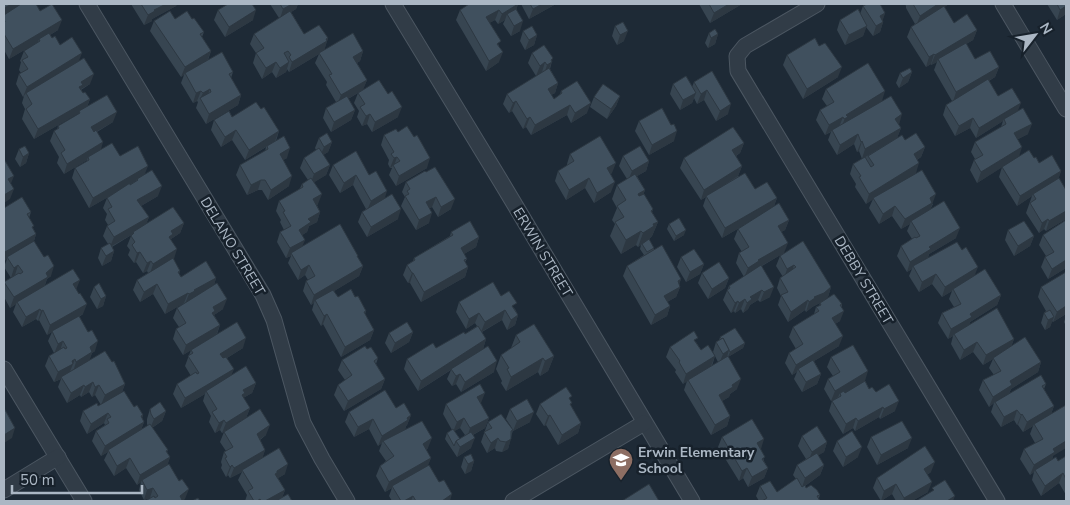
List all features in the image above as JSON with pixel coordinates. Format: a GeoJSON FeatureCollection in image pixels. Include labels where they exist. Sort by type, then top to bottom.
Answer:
{"type":"FeatureCollection","features":[{"type":"Feature","properties":{"kind":"street","name":"DELANO STREET"},"geometry":{"type":"LineString","coordinates":[[88,4],[263,295],[274,320],[304,423],[322,459],[347,501]]}},
{"type":"Feature","properties":{"kind":"street","name":"ERWIN STREET"},"geometry":{"type":"LineString","coordinates":[[393,4],[692,501]]}},
{"type":"Feature","properties":{"kind":"street","name":"DEBBY STREET"},"geometry":{"type":"LineString","coordinates":[[817,4],[745,46],[737,56],[738,71],[997,501]]}},
{"type":"Feature","properties":{"kind":"street"},"geometry":{"type":"LineString","coordinates":[[1003,4],[1066,109]]}},
{"type":"Feature","properties":{"kind":"street"},"geometry":{"type":"LineString","coordinates":[[4,369],[84,501]]}},
{"type":"Feature","properties":{"kind":"street"},"geometry":{"type":"LineString","coordinates":[[513,501],[644,423]]}},
{"type":"Feature","properties":{"kind":"street"},"geometry":{"type":"LineString","coordinates":[[4,490],[58,458]]}},
{"type":"Feature","properties":{"kind":"building"},"geometry":{"type":"Polygon","coordinates":[[[4,4],[12,4],[4,8],[4,4]]]}},
{"type":"Feature","properties":{"kind":"building"},"geometry":{"type":"Polygon","coordinates":[[[21,4],[36,4],[40,11],[52,4],[62,20],[13,49],[4,34],[4,15],[21,4]]]}},
{"type":"Feature","properties":{"kind":"building"},"geometry":{"type":"Polygon","coordinates":[[[141,4],[166,4],[148,15],[141,4]]]}},
{"type":"Feature","properties":{"kind":"building"},"geometry":{"type":"Polygon","coordinates":[[[228,4],[252,4],[256,10],[229,27],[218,10],[228,4]]]}},
{"type":"Feature","properties":{"kind":"building"},"geometry":{"type":"Polygon","coordinates":[[[280,4],[292,4],[283,9],[280,4]]]}},
{"type":"Feature","properties":{"kind":"building"},"geometry":{"type":"Polygon","coordinates":[[[469,4],[518,4],[502,14],[499,10],[486,17],[501,41],[497,44],[503,52],[489,61],[460,10],[469,4]]]}},
{"type":"Feature","properties":{"kind":"building"},"geometry":{"type":"Polygon","coordinates":[[[530,4],[542,4],[533,9],[530,4]]]}},
{"type":"Feature","properties":{"kind":"building"},"geometry":{"type":"Polygon","coordinates":[[[709,4],[729,4],[714,13],[709,4]]]}},
{"type":"Feature","properties":{"kind":"building"},"geometry":{"type":"Polygon","coordinates":[[[867,4],[880,4],[885,13],[880,16],[883,22],[876,26],[863,6],[867,4]]]}},
{"type":"Feature","properties":{"kind":"building"},"geometry":{"type":"Polygon","coordinates":[[[913,4],[938,4],[920,16],[913,4]]]}},
{"type":"Feature","properties":{"kind":"building"},"geometry":{"type":"Polygon","coordinates":[[[1057,4],[1066,4],[1066,6],[1060,10],[1057,4]]]}},
{"type":"Feature","properties":{"kind":"building"},"geometry":{"type":"Polygon","coordinates":[[[944,6],[954,23],[967,14],[977,30],[929,57],[911,27],[944,6]]]}},
{"type":"Feature","properties":{"kind":"building"},"geometry":{"type":"Polygon","coordinates":[[[516,9],[523,21],[514,26],[507,14],[516,9]]]}},
{"type":"Feature","properties":{"kind":"building"},"geometry":{"type":"Polygon","coordinates":[[[858,9],[867,26],[849,35],[840,20],[858,9]]]}},
{"type":"Feature","properties":{"kind":"building"},"geometry":{"type":"Polygon","coordinates":[[[170,11],[175,19],[187,11],[204,32],[200,34],[211,51],[185,67],[154,21],[170,11]]]}},
{"type":"Feature","properties":{"kind":"building"},"geometry":{"type":"Polygon","coordinates":[[[290,11],[304,34],[319,25],[328,38],[326,39],[327,41],[292,62],[288,51],[284,53],[289,62],[280,68],[276,62],[266,68],[256,53],[264,48],[254,34],[290,11]]]}},
{"type":"Feature","properties":{"kind":"building"},"geometry":{"type":"Polygon","coordinates":[[[623,22],[628,31],[620,35],[615,26],[623,22]]]}},
{"type":"Feature","properties":{"kind":"building"},"geometry":{"type":"Polygon","coordinates":[[[532,26],[537,35],[529,40],[523,31],[532,26]]]}},
{"type":"Feature","properties":{"kind":"building"},"geometry":{"type":"Polygon","coordinates":[[[715,29],[718,34],[711,38],[709,33],[715,29]]]}},
{"type":"Feature","properties":{"kind":"building"},"geometry":{"type":"Polygon","coordinates":[[[49,33],[52,38],[55,36],[60,45],[72,37],[82,53],[27,87],[19,74],[28,69],[22,60],[28,57],[24,51],[49,33]]]}},
{"type":"Feature","properties":{"kind":"building"},"geometry":{"type":"Polygon","coordinates":[[[353,33],[363,51],[353,57],[367,80],[341,95],[329,75],[332,74],[319,53],[353,33]]]}},
{"type":"Feature","properties":{"kind":"building"},"geometry":{"type":"Polygon","coordinates":[[[815,38],[819,46],[825,43],[842,67],[807,89],[787,55],[815,38]]]}},
{"type":"Feature","properties":{"kind":"building"},"geometry":{"type":"Polygon","coordinates":[[[966,43],[975,59],[990,51],[999,67],[956,92],[938,59],[966,43]]]}},
{"type":"Feature","properties":{"kind":"building"},"geometry":{"type":"Polygon","coordinates":[[[544,45],[553,58],[552,62],[547,65],[545,62],[540,66],[532,53],[544,45]]]}},
{"type":"Feature","properties":{"kind":"building"},"geometry":{"type":"Polygon","coordinates":[[[222,52],[233,72],[229,74],[241,95],[209,114],[200,98],[211,92],[210,89],[203,93],[201,91],[196,93],[185,73],[222,52]]]}},
{"type":"Feature","properties":{"kind":"building"},"geometry":{"type":"Polygon","coordinates":[[[84,58],[94,74],[81,82],[83,85],[79,87],[90,99],[38,129],[26,109],[32,104],[26,93],[84,58]]]}},
{"type":"Feature","properties":{"kind":"building"},"geometry":{"type":"Polygon","coordinates":[[[868,63],[885,91],[846,115],[848,117],[844,119],[843,117],[829,125],[820,110],[834,102],[826,89],[868,63]]]}},
{"type":"Feature","properties":{"kind":"building"},"geometry":{"type":"Polygon","coordinates":[[[549,68],[558,83],[548,89],[554,99],[562,93],[561,91],[577,81],[591,103],[575,113],[570,105],[535,125],[530,117],[527,119],[516,101],[513,103],[507,94],[549,68]]]}},
{"type":"Feature","properties":{"kind":"building"},"geometry":{"type":"Polygon","coordinates":[[[910,68],[912,72],[903,78],[900,73],[910,68]]]}},
{"type":"Feature","properties":{"kind":"building"},"geometry":{"type":"Polygon","coordinates":[[[712,71],[731,104],[720,111],[707,90],[701,94],[694,82],[712,71]]]}},
{"type":"Feature","properties":{"kind":"building"},"geometry":{"type":"Polygon","coordinates":[[[686,76],[696,93],[683,100],[673,84],[686,76]]]}},
{"type":"Feature","properties":{"kind":"building"},"geometry":{"type":"Polygon","coordinates":[[[988,79],[998,96],[1012,88],[1021,103],[979,128],[973,118],[959,126],[946,105],[988,79]]]}},
{"type":"Feature","properties":{"kind":"building"},"geometry":{"type":"Polygon","coordinates":[[[379,80],[388,94],[392,91],[402,107],[375,122],[370,114],[366,116],[360,107],[365,104],[358,93],[379,80]]]}},
{"type":"Feature","properties":{"kind":"building"},"geometry":{"type":"Polygon","coordinates":[[[603,84],[620,96],[611,109],[594,97],[603,84]]]}},
{"type":"Feature","properties":{"kind":"building"},"geometry":{"type":"Polygon","coordinates":[[[107,95],[117,112],[91,127],[94,132],[96,130],[103,142],[67,164],[61,153],[65,150],[54,131],[59,128],[58,126],[80,113],[79,111],[107,95]]]}},
{"type":"Feature","properties":{"kind":"building"},"geometry":{"type":"Polygon","coordinates":[[[347,96],[355,110],[334,122],[326,108],[347,96]]]}},
{"type":"Feature","properties":{"kind":"building"},"geometry":{"type":"Polygon","coordinates":[[[891,96],[902,114],[895,119],[901,128],[865,149],[858,134],[840,145],[832,130],[891,96]]]}},
{"type":"Feature","properties":{"kind":"building"},"geometry":{"type":"Polygon","coordinates":[[[256,102],[261,109],[264,107],[279,131],[249,150],[236,130],[225,137],[214,120],[229,111],[232,117],[256,102]]]}},
{"type":"Feature","properties":{"kind":"building"},"geometry":{"type":"Polygon","coordinates":[[[662,108],[671,125],[674,124],[677,131],[652,145],[639,121],[662,108]]]}},
{"type":"Feature","properties":{"kind":"building"},"geometry":{"type":"Polygon","coordinates":[[[1023,108],[1032,124],[1014,133],[1022,147],[981,172],[974,160],[983,155],[975,142],[1006,124],[1004,119],[1023,108]]]}},
{"type":"Feature","properties":{"kind":"building"},"geometry":{"type":"Polygon","coordinates":[[[407,126],[414,137],[417,135],[430,158],[399,176],[393,165],[400,161],[391,154],[394,152],[384,135],[396,129],[398,132],[407,126]]]}},
{"type":"Feature","properties":{"kind":"building"},"geometry":{"type":"Polygon","coordinates":[[[733,127],[744,143],[732,150],[742,166],[704,190],[684,158],[733,127]]]}},
{"type":"Feature","properties":{"kind":"building"},"geometry":{"type":"Polygon","coordinates":[[[327,133],[332,142],[324,147],[319,138],[327,133]]]}},
{"type":"Feature","properties":{"kind":"building"},"geometry":{"type":"Polygon","coordinates":[[[916,133],[925,147],[914,154],[919,163],[869,194],[853,164],[865,157],[871,167],[874,165],[868,156],[902,135],[905,140],[916,133]]]}},
{"type":"Feature","properties":{"kind":"building"},"geometry":{"type":"Polygon","coordinates":[[[284,136],[290,148],[280,154],[292,176],[271,190],[265,180],[251,185],[240,165],[268,149],[267,146],[284,136]]]}},
{"type":"Feature","properties":{"kind":"building"},"geometry":{"type":"Polygon","coordinates":[[[600,136],[616,163],[607,168],[615,182],[597,193],[589,178],[569,190],[558,171],[574,161],[570,154],[600,136]]]}},
{"type":"Feature","properties":{"kind":"building"},"geometry":{"type":"Polygon","coordinates":[[[112,143],[120,156],[138,146],[148,166],[93,198],[75,168],[89,160],[88,157],[112,143]]]}},
{"type":"Feature","properties":{"kind":"building"},"geometry":{"type":"Polygon","coordinates":[[[25,146],[29,153],[23,157],[19,149],[25,146]]]}},
{"type":"Feature","properties":{"kind":"building"},"geometry":{"type":"Polygon","coordinates":[[[640,146],[649,161],[632,171],[623,156],[640,146]]]}},
{"type":"Feature","properties":{"kind":"building"},"geometry":{"type":"Polygon","coordinates":[[[319,148],[330,165],[314,174],[304,158],[319,148]]]}},
{"type":"Feature","properties":{"kind":"building"},"geometry":{"type":"Polygon","coordinates":[[[1029,150],[1039,163],[1052,155],[1061,171],[1020,196],[1002,167],[1029,150]]]}},
{"type":"Feature","properties":{"kind":"building"},"geometry":{"type":"Polygon","coordinates":[[[356,151],[369,175],[376,171],[387,191],[371,201],[356,175],[344,183],[333,165],[356,151]]]}},
{"type":"Feature","properties":{"kind":"building"},"geometry":{"type":"Polygon","coordinates":[[[4,159],[14,176],[8,179],[14,189],[4,195],[4,159]]]}},
{"type":"Feature","properties":{"kind":"building"},"geometry":{"type":"Polygon","coordinates":[[[435,167],[455,199],[441,207],[436,197],[426,202],[432,213],[419,220],[405,196],[409,194],[407,191],[410,189],[406,182],[435,167]]]}},
{"type":"Feature","properties":{"kind":"building"},"geometry":{"type":"Polygon","coordinates":[[[152,170],[162,186],[137,200],[149,217],[114,237],[107,226],[115,221],[108,209],[112,207],[107,198],[152,170]]]}},
{"type":"Feature","properties":{"kind":"building"},"geometry":{"type":"Polygon","coordinates":[[[922,170],[936,194],[930,198],[932,203],[905,219],[895,206],[883,214],[873,198],[922,170]]]}},
{"type":"Feature","properties":{"kind":"building"},"geometry":{"type":"Polygon","coordinates":[[[745,173],[755,189],[767,182],[777,198],[725,228],[706,196],[745,173]]]}},
{"type":"Feature","properties":{"kind":"building"},"geometry":{"type":"Polygon","coordinates":[[[635,174],[645,190],[638,194],[639,196],[644,194],[658,222],[643,233],[641,231],[626,240],[615,222],[624,217],[617,206],[626,200],[617,185],[635,174]]]}},
{"type":"Feature","properties":{"kind":"building"},"geometry":{"type":"Polygon","coordinates":[[[311,178],[322,194],[313,199],[320,212],[308,219],[311,222],[299,230],[305,240],[290,248],[280,232],[291,226],[279,201],[303,187],[302,184],[311,178]]]}},
{"type":"Feature","properties":{"kind":"building"},"geometry":{"type":"Polygon","coordinates":[[[1059,178],[1066,190],[1066,211],[1042,223],[1030,203],[1036,199],[1033,194],[1059,178]]]}},
{"type":"Feature","properties":{"kind":"building"},"geometry":{"type":"Polygon","coordinates":[[[392,194],[401,209],[371,227],[362,212],[392,194]]]}},
{"type":"Feature","properties":{"kind":"building"},"geometry":{"type":"Polygon","coordinates":[[[22,197],[31,212],[27,214],[36,234],[5,252],[4,208],[22,197]]]}},
{"type":"Feature","properties":{"kind":"building"},"geometry":{"type":"Polygon","coordinates":[[[944,201],[960,228],[929,247],[931,249],[910,262],[901,246],[920,236],[911,221],[944,201]]]}},
{"type":"Feature","properties":{"kind":"building"},"geometry":{"type":"Polygon","coordinates":[[[779,203],[789,220],[778,226],[788,243],[748,268],[739,253],[749,247],[738,229],[779,203]]]}},
{"type":"Feature","properties":{"kind":"building"},"geometry":{"type":"Polygon","coordinates":[[[173,207],[184,223],[171,231],[173,234],[169,237],[177,249],[153,264],[151,261],[147,263],[140,252],[137,253],[132,245],[135,242],[131,236],[133,232],[173,207]]]}},
{"type":"Feature","properties":{"kind":"building"},"geometry":{"type":"Polygon","coordinates":[[[679,218],[686,230],[676,236],[669,224],[679,218]]]}},
{"type":"Feature","properties":{"kind":"building"},"geometry":{"type":"Polygon","coordinates":[[[1066,220],[1066,260],[1052,269],[1045,257],[1054,252],[1043,235],[1066,220]]]}},
{"type":"Feature","properties":{"kind":"building"},"geometry":{"type":"Polygon","coordinates":[[[470,221],[479,237],[461,248],[467,259],[464,260],[468,267],[424,292],[407,265],[415,260],[414,258],[453,235],[451,232],[470,221]]]}},
{"type":"Feature","properties":{"kind":"building"},"geometry":{"type":"Polygon","coordinates":[[[1024,221],[1034,236],[1018,246],[1008,230],[1024,221]]]}},
{"type":"Feature","properties":{"kind":"building"},"geometry":{"type":"Polygon","coordinates":[[[340,224],[363,266],[314,295],[306,281],[315,276],[309,265],[301,270],[291,253],[340,224]]]}},
{"type":"Feature","properties":{"kind":"building"},"geometry":{"type":"Polygon","coordinates":[[[649,239],[654,248],[647,252],[642,244],[649,239]]]}},
{"type":"Feature","properties":{"kind":"building"},"geometry":{"type":"Polygon","coordinates":[[[34,241],[44,257],[48,255],[54,266],[46,273],[48,277],[14,297],[4,282],[23,272],[18,265],[14,268],[7,257],[34,241]]]}},
{"type":"Feature","properties":{"kind":"building"},"geometry":{"type":"Polygon","coordinates":[[[803,241],[831,287],[791,312],[781,295],[788,292],[780,278],[796,267],[794,265],[787,269],[780,256],[803,241]]]}},
{"type":"Feature","properties":{"kind":"building"},"geometry":{"type":"Polygon","coordinates":[[[957,242],[962,250],[966,247],[978,267],[945,287],[936,274],[922,282],[913,266],[957,242]]]}},
{"type":"Feature","properties":{"kind":"building"},"geometry":{"type":"Polygon","coordinates":[[[110,243],[114,251],[106,256],[101,248],[110,243]]]}},
{"type":"Feature","properties":{"kind":"building"},"geometry":{"type":"Polygon","coordinates":[[[662,245],[681,279],[678,281],[680,287],[664,296],[670,306],[655,315],[627,266],[662,245]]]}},
{"type":"Feature","properties":{"kind":"building"},"geometry":{"type":"Polygon","coordinates":[[[694,249],[704,264],[690,272],[681,257],[694,249]]]}},
{"type":"Feature","properties":{"kind":"building"},"geometry":{"type":"Polygon","coordinates":[[[173,258],[181,277],[206,261],[216,278],[168,304],[157,284],[144,292],[137,280],[173,258]]]}},
{"type":"Feature","properties":{"kind":"building"},"geometry":{"type":"Polygon","coordinates":[[[719,262],[729,278],[712,289],[702,273],[719,262]]]}},
{"type":"Feature","properties":{"kind":"building"},"geometry":{"type":"Polygon","coordinates":[[[761,265],[774,287],[764,292],[762,290],[750,297],[752,299],[747,303],[745,299],[735,303],[727,290],[730,288],[729,286],[761,265]]]}},
{"type":"Feature","properties":{"kind":"building"},"geometry":{"type":"Polygon","coordinates":[[[73,269],[80,280],[73,284],[87,304],[50,325],[43,310],[41,311],[40,309],[26,317],[17,302],[73,269]]]}},
{"type":"Feature","properties":{"kind":"building"},"geometry":{"type":"Polygon","coordinates":[[[985,269],[1001,295],[970,314],[972,317],[951,329],[942,313],[961,304],[953,289],[985,269]]]}},
{"type":"Feature","properties":{"kind":"building"},"geometry":{"type":"Polygon","coordinates":[[[1066,272],[1066,306],[1057,312],[1041,287],[1066,272]]]}},
{"type":"Feature","properties":{"kind":"building"},"geometry":{"type":"Polygon","coordinates":[[[493,282],[501,296],[509,291],[517,303],[512,306],[518,315],[511,320],[505,310],[485,322],[479,313],[469,319],[459,302],[493,282]]]}},
{"type":"Feature","properties":{"kind":"building"},"geometry":{"type":"Polygon","coordinates":[[[99,283],[106,296],[101,299],[94,287],[99,283]]]}},
{"type":"Feature","properties":{"kind":"building"},"geometry":{"type":"Polygon","coordinates":[[[217,283],[227,299],[213,307],[215,311],[212,313],[220,325],[186,345],[176,329],[186,323],[177,308],[217,283]]]}},
{"type":"Feature","properties":{"kind":"building"},"geometry":{"type":"Polygon","coordinates":[[[351,289],[355,297],[358,296],[374,330],[345,347],[327,314],[324,316],[315,300],[333,290],[338,297],[351,289]]]}},
{"type":"Feature","properties":{"kind":"building"},"geometry":{"type":"Polygon","coordinates":[[[834,294],[842,304],[840,305],[844,311],[832,318],[843,336],[796,365],[789,353],[803,344],[793,327],[819,311],[816,307],[834,294]]]}},
{"type":"Feature","properties":{"kind":"building"},"geometry":{"type":"Polygon","coordinates":[[[997,308],[1014,339],[986,355],[977,342],[964,350],[954,334],[997,308]]]}},
{"type":"Feature","properties":{"kind":"building"},"geometry":{"type":"Polygon","coordinates":[[[1050,310],[1054,317],[1048,320],[1044,313],[1050,310]]]}},
{"type":"Feature","properties":{"kind":"building"},"geometry":{"type":"Polygon","coordinates":[[[79,316],[88,332],[92,330],[98,341],[90,347],[92,352],[76,362],[75,359],[72,361],[73,364],[58,372],[49,356],[64,347],[65,349],[67,348],[63,341],[58,344],[52,331],[79,316]]]}},
{"type":"Feature","properties":{"kind":"building"},"geometry":{"type":"Polygon","coordinates":[[[237,322],[246,338],[220,354],[223,358],[226,357],[234,369],[185,398],[177,384],[196,372],[197,374],[199,373],[188,356],[193,353],[191,350],[237,322]]]}},
{"type":"Feature","properties":{"kind":"building"},"geometry":{"type":"Polygon","coordinates":[[[407,322],[413,332],[395,343],[389,333],[407,322]]]}},
{"type":"Feature","properties":{"kind":"building"},"geometry":{"type":"Polygon","coordinates":[[[534,324],[554,356],[545,361],[543,358],[511,377],[507,369],[509,368],[501,355],[520,342],[516,335],[534,324]]]}},
{"type":"Feature","properties":{"kind":"building"},"geometry":{"type":"Polygon","coordinates":[[[478,326],[486,339],[421,381],[407,359],[433,343],[436,348],[478,326]]]}},
{"type":"Feature","properties":{"kind":"building"},"geometry":{"type":"Polygon","coordinates":[[[735,328],[745,343],[730,352],[723,338],[720,337],[735,328]]]}},
{"type":"Feature","properties":{"kind":"building"},"geometry":{"type":"Polygon","coordinates":[[[694,331],[698,338],[694,340],[701,350],[708,345],[715,356],[686,374],[670,347],[694,331]]]}},
{"type":"Feature","properties":{"kind":"building"},"geometry":{"type":"Polygon","coordinates":[[[1025,337],[1041,362],[1010,381],[1012,385],[993,397],[983,380],[1001,371],[993,358],[1025,337]]]}},
{"type":"Feature","properties":{"kind":"building"},"geometry":{"type":"Polygon","coordinates":[[[723,338],[729,350],[723,354],[716,342],[723,338]]]}},
{"type":"Feature","properties":{"kind":"building"},"geometry":{"type":"Polygon","coordinates":[[[853,345],[868,371],[835,391],[828,379],[840,372],[831,357],[853,345]]]}},
{"type":"Feature","properties":{"kind":"building"},"geometry":{"type":"Polygon","coordinates":[[[365,346],[367,349],[371,347],[378,358],[374,361],[385,379],[348,401],[338,385],[352,375],[342,360],[365,346]]]}},
{"type":"Feature","properties":{"kind":"building"},"geometry":{"type":"Polygon","coordinates":[[[488,346],[497,361],[465,382],[460,374],[456,376],[451,369],[488,346]]]}},
{"type":"Feature","properties":{"kind":"building"},"geometry":{"type":"Polygon","coordinates":[[[105,351],[112,362],[114,361],[125,384],[105,395],[99,385],[95,387],[93,382],[71,393],[61,377],[105,351]]]}},
{"type":"Feature","properties":{"kind":"building"},"geometry":{"type":"Polygon","coordinates":[[[728,356],[741,379],[732,385],[733,387],[719,395],[730,416],[715,425],[688,380],[728,356]]]}},
{"type":"Feature","properties":{"kind":"building"},"geometry":{"type":"Polygon","coordinates":[[[813,360],[821,374],[806,382],[798,369],[813,360]]]}},
{"type":"Feature","properties":{"kind":"building"},"geometry":{"type":"Polygon","coordinates":[[[246,366],[256,383],[243,390],[245,393],[242,395],[250,408],[226,423],[224,420],[219,423],[212,412],[217,409],[206,391],[246,366]]]}},
{"type":"Feature","properties":{"kind":"building"},"geometry":{"type":"Polygon","coordinates":[[[1041,375],[1046,384],[1042,386],[1054,406],[1027,422],[1017,410],[1004,417],[995,402],[1041,375]]]}},
{"type":"Feature","properties":{"kind":"building"},"geometry":{"type":"Polygon","coordinates":[[[865,381],[869,389],[872,387],[876,392],[889,384],[899,401],[884,409],[883,407],[858,421],[856,418],[846,424],[832,401],[841,396],[840,393],[844,391],[845,393],[865,381]]]}},
{"type":"Feature","properties":{"kind":"building"},"geometry":{"type":"Polygon","coordinates":[[[480,384],[485,393],[477,397],[489,418],[470,428],[464,418],[457,422],[446,404],[480,384]]]}},
{"type":"Feature","properties":{"kind":"building"},"geometry":{"type":"Polygon","coordinates":[[[566,387],[572,396],[569,398],[572,403],[570,404],[581,423],[562,435],[550,415],[548,416],[540,404],[566,387]]]}},
{"type":"Feature","properties":{"kind":"building"},"geometry":{"type":"Polygon","coordinates":[[[385,390],[396,408],[404,403],[411,415],[407,418],[408,420],[382,436],[373,419],[358,427],[349,412],[385,390]]]}},
{"type":"Feature","properties":{"kind":"building"},"geometry":{"type":"Polygon","coordinates":[[[124,391],[134,407],[137,405],[143,415],[141,416],[144,422],[105,446],[96,431],[109,423],[107,419],[111,417],[108,413],[91,424],[83,411],[97,403],[98,406],[124,391]]]}},
{"type":"Feature","properties":{"kind":"building"},"geometry":{"type":"Polygon","coordinates":[[[527,399],[534,412],[517,421],[510,409],[527,399]]]}},
{"type":"Feature","properties":{"kind":"building"},"geometry":{"type":"Polygon","coordinates":[[[160,402],[166,411],[154,419],[150,409],[160,402]]]}},
{"type":"Feature","properties":{"kind":"building"},"geometry":{"type":"Polygon","coordinates":[[[1066,405],[1066,441],[1053,449],[1055,452],[1034,465],[1024,449],[1043,439],[1034,424],[1066,405]]]}},
{"type":"Feature","properties":{"kind":"building"},"geometry":{"type":"Polygon","coordinates":[[[4,408],[15,428],[4,435],[4,408]]]}},
{"type":"Feature","properties":{"kind":"building"},"geometry":{"type":"Polygon","coordinates":[[[260,409],[270,425],[257,434],[265,450],[234,468],[232,465],[230,467],[224,452],[233,447],[224,432],[260,409]]]}},
{"type":"Feature","properties":{"kind":"building"},"geometry":{"type":"Polygon","coordinates":[[[501,414],[513,430],[511,431],[511,439],[506,442],[500,441],[498,438],[491,443],[484,432],[492,428],[488,422],[501,414]]]}},
{"type":"Feature","properties":{"kind":"building"},"geometry":{"type":"Polygon","coordinates":[[[752,419],[764,439],[757,443],[765,457],[762,459],[768,468],[752,477],[747,468],[742,471],[722,437],[752,419]]]}},
{"type":"Feature","properties":{"kind":"building"},"geometry":{"type":"Polygon","coordinates":[[[422,421],[432,438],[423,444],[431,458],[389,482],[380,466],[394,456],[383,441],[422,421]]]}},
{"type":"Feature","properties":{"kind":"building"},"geometry":{"type":"Polygon","coordinates":[[[902,421],[912,438],[881,455],[871,437],[902,421]]]}},
{"type":"Feature","properties":{"kind":"building"},"geometry":{"type":"Polygon","coordinates":[[[150,424],[168,450],[166,451],[170,457],[140,475],[130,458],[117,466],[108,450],[150,424]]]}},
{"type":"Feature","properties":{"kind":"building"},"geometry":{"type":"Polygon","coordinates":[[[817,426],[827,442],[812,452],[802,436],[817,426]]]}},
{"type":"Feature","properties":{"kind":"building"},"geometry":{"type":"Polygon","coordinates":[[[453,429],[460,439],[456,441],[454,446],[447,433],[453,429]]]}},
{"type":"Feature","properties":{"kind":"building"},"geometry":{"type":"Polygon","coordinates":[[[852,431],[862,447],[846,457],[837,441],[852,431]]]}},
{"type":"Feature","properties":{"kind":"building"},"geometry":{"type":"Polygon","coordinates":[[[471,432],[475,438],[460,447],[456,441],[471,432]]]}},
{"type":"Feature","properties":{"kind":"building"},"geometry":{"type":"Polygon","coordinates":[[[925,446],[935,462],[924,469],[932,482],[904,498],[896,484],[884,491],[877,478],[925,446]]]}},
{"type":"Feature","properties":{"kind":"building"},"geometry":{"type":"Polygon","coordinates":[[[279,448],[288,464],[275,474],[285,490],[265,501],[260,499],[254,501],[248,491],[253,488],[242,470],[279,448]]]}},
{"type":"Feature","properties":{"kind":"building"},"geometry":{"type":"Polygon","coordinates":[[[817,453],[824,465],[805,478],[797,465],[817,453]]]}},
{"type":"Feature","properties":{"kind":"building"},"geometry":{"type":"Polygon","coordinates":[[[471,454],[474,461],[468,464],[464,457],[471,454]]]}},
{"type":"Feature","properties":{"kind":"building"},"geometry":{"type":"Polygon","coordinates":[[[1066,456],[1066,479],[1063,473],[1045,486],[1035,470],[1056,457],[1058,461],[1066,456]]]}},
{"type":"Feature","properties":{"kind":"building"},"geometry":{"type":"Polygon","coordinates":[[[169,464],[179,481],[182,479],[189,489],[180,496],[182,500],[145,501],[158,496],[153,488],[147,490],[142,480],[169,464]]]}},
{"type":"Feature","properties":{"kind":"building"},"geometry":{"type":"Polygon","coordinates":[[[429,465],[439,482],[444,480],[452,494],[442,501],[416,501],[413,496],[401,501],[392,486],[429,465]]]}},
{"type":"Feature","properties":{"kind":"building"},"geometry":{"type":"Polygon","coordinates":[[[797,478],[802,487],[805,485],[806,488],[811,485],[817,490],[820,495],[817,496],[820,501],[762,501],[767,498],[760,486],[770,481],[777,492],[797,478]]]}},
{"type":"Feature","properties":{"kind":"building"},"geometry":{"type":"Polygon","coordinates":[[[945,480],[955,496],[947,501],[916,501],[934,490],[932,488],[945,480]]]}},
{"type":"Feature","properties":{"kind":"building"},"geometry":{"type":"Polygon","coordinates":[[[649,484],[659,501],[622,501],[649,484]]]}},
{"type":"Feature","properties":{"kind":"building"},"geometry":{"type":"Polygon","coordinates":[[[288,494],[292,501],[276,501],[288,494]]]}},
{"type":"Feature","properties":{"kind":"place","name":"Erwin Elementary School"},"geometry":{"type":"Point","coordinates":[621,481]}}]}
